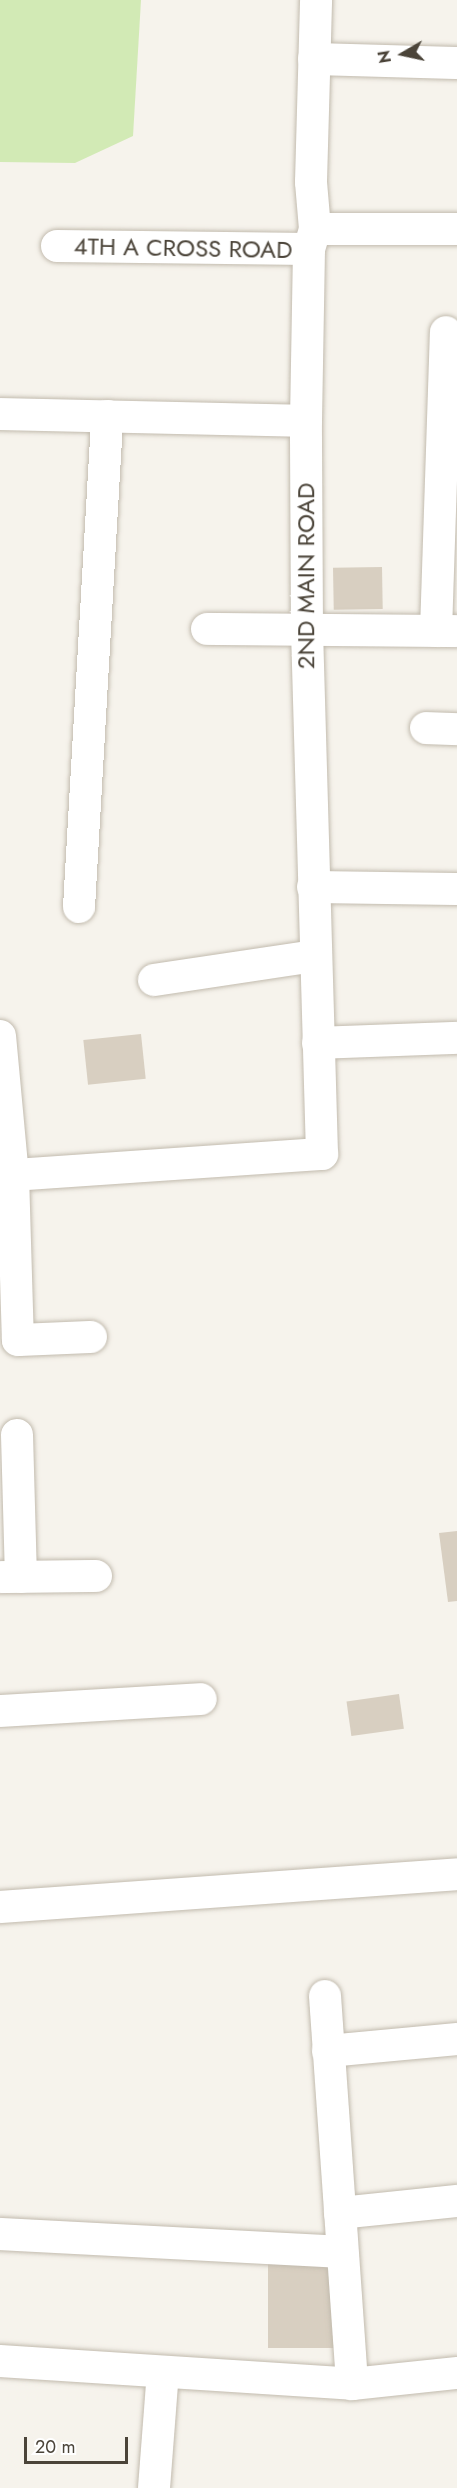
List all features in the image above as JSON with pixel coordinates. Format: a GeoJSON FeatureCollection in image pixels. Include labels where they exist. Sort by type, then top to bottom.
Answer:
{"type":"FeatureCollection","features":[{"type":"Feature","properties":{"kind":"street","name":"2ND MAIN ROAD"},"geometry":{"type":"LineString","coordinates":[[13,1175],[322,1154],[307,630],[306,421],[312,239],[315,0]]}},
{"type":"Feature","properties":{"kind":"street"},"geometry":{"type":"LineString","coordinates":[[314,59],[457,63]]}},
{"type":"Feature","properties":{"kind":"street","name":"4TH A CROSS ROAD"},"geometry":{"type":"LineString","coordinates":[[57,246],[312,239],[457,229]]}},
{"type":"Feature","properties":{"kind":"street"},"geometry":{"type":"LineString","coordinates":[[207,629],[447,631],[446,332]]}},
{"type":"Feature","properties":{"kind":"street"},"geometry":{"type":"LineString","coordinates":[[0,414],[306,421]]}},
{"type":"Feature","properties":{"kind":"street"},"geometry":{"type":"LineString","coordinates":[[79,907],[107,416]]}},
{"type":"Feature","properties":{"kind":"street"},"geometry":{"type":"LineString","coordinates":[[426,729],[457,729]]}},
{"type":"Feature","properties":{"kind":"street"},"geometry":{"type":"LineString","coordinates":[[313,887],[457,889]]}},
{"type":"Feature","properties":{"kind":"street"},"geometry":{"type":"LineString","coordinates":[[154,980],[315,956]]}},
{"type":"Feature","properties":{"kind":"street"},"geometry":{"type":"LineString","coordinates":[[0,1036],[13,1175],[18,1340],[91,1337]]}},
{"type":"Feature","properties":{"kind":"street"},"geometry":{"type":"LineString","coordinates":[[318,1043],[457,1038]]}},
{"type":"Feature","properties":{"kind":"street"},"geometry":{"type":"LineString","coordinates":[[17,1436],[10,1577],[96,1576]]}},
{"type":"Feature","properties":{"kind":"street"},"geometry":{"type":"LineString","coordinates":[[0,1711],[201,1699]]}},
{"type":"Feature","properties":{"kind":"street"},"geometry":{"type":"LineString","coordinates":[[0,1908],[457,1874]]}},
{"type":"Feature","properties":{"kind":"street"},"geometry":{"type":"LineString","coordinates":[[325,1996],[352,2384]]}},
{"type":"Feature","properties":{"kind":"street"},"geometry":{"type":"LineString","coordinates":[[328,2051],[457,2039]]}},
{"type":"Feature","properties":{"kind":"street"},"geometry":{"type":"LineString","coordinates":[[340,2213],[457,2201]]}},
{"type":"Feature","properties":{"kind":"street"},"geometry":{"type":"LineString","coordinates":[[0,2234],[342,2252]]}},
{"type":"Feature","properties":{"kind":"street"},"geometry":{"type":"LineString","coordinates":[[0,2361],[352,2384],[457,2373]]}},
{"type":"Feature","properties":{"kind":"street"},"geometry":{"type":"LineString","coordinates":[[154,2488],[163,2372]]}},
{"type":"Feature","properties":{"kind":"green space"},"geometry":{"type":"Polygon","coordinates":[[[0,0],[141,0],[133,136],[75,163],[0,162],[0,0]]]}},
{"type":"Feature","properties":{"kind":"building"},"geometry":{"type":"Polygon","coordinates":[[[382,567],[383,609],[334,610],[333,568],[382,567]]]}},
{"type":"Feature","properties":{"kind":"building"},"geometry":{"type":"Polygon","coordinates":[[[141,1034],[146,1079],[88,1085],[83,1040],[141,1034]]]}},
{"type":"Feature","properties":{"kind":"building"},"geometry":{"type":"Polygon","coordinates":[[[457,1531],[457,1601],[448,1602],[439,1533],[457,1531]]]}},
{"type":"Feature","properties":{"kind":"building"},"geometry":{"type":"Polygon","coordinates":[[[399,1694],[404,1729],[351,1736],[347,1701],[399,1694]]]}},
{"type":"Feature","properties":{"kind":"building"},"geometry":{"type":"Polygon","coordinates":[[[268,2256],[335,2256],[335,2348],[268,2348],[268,2256]]]}}]}
